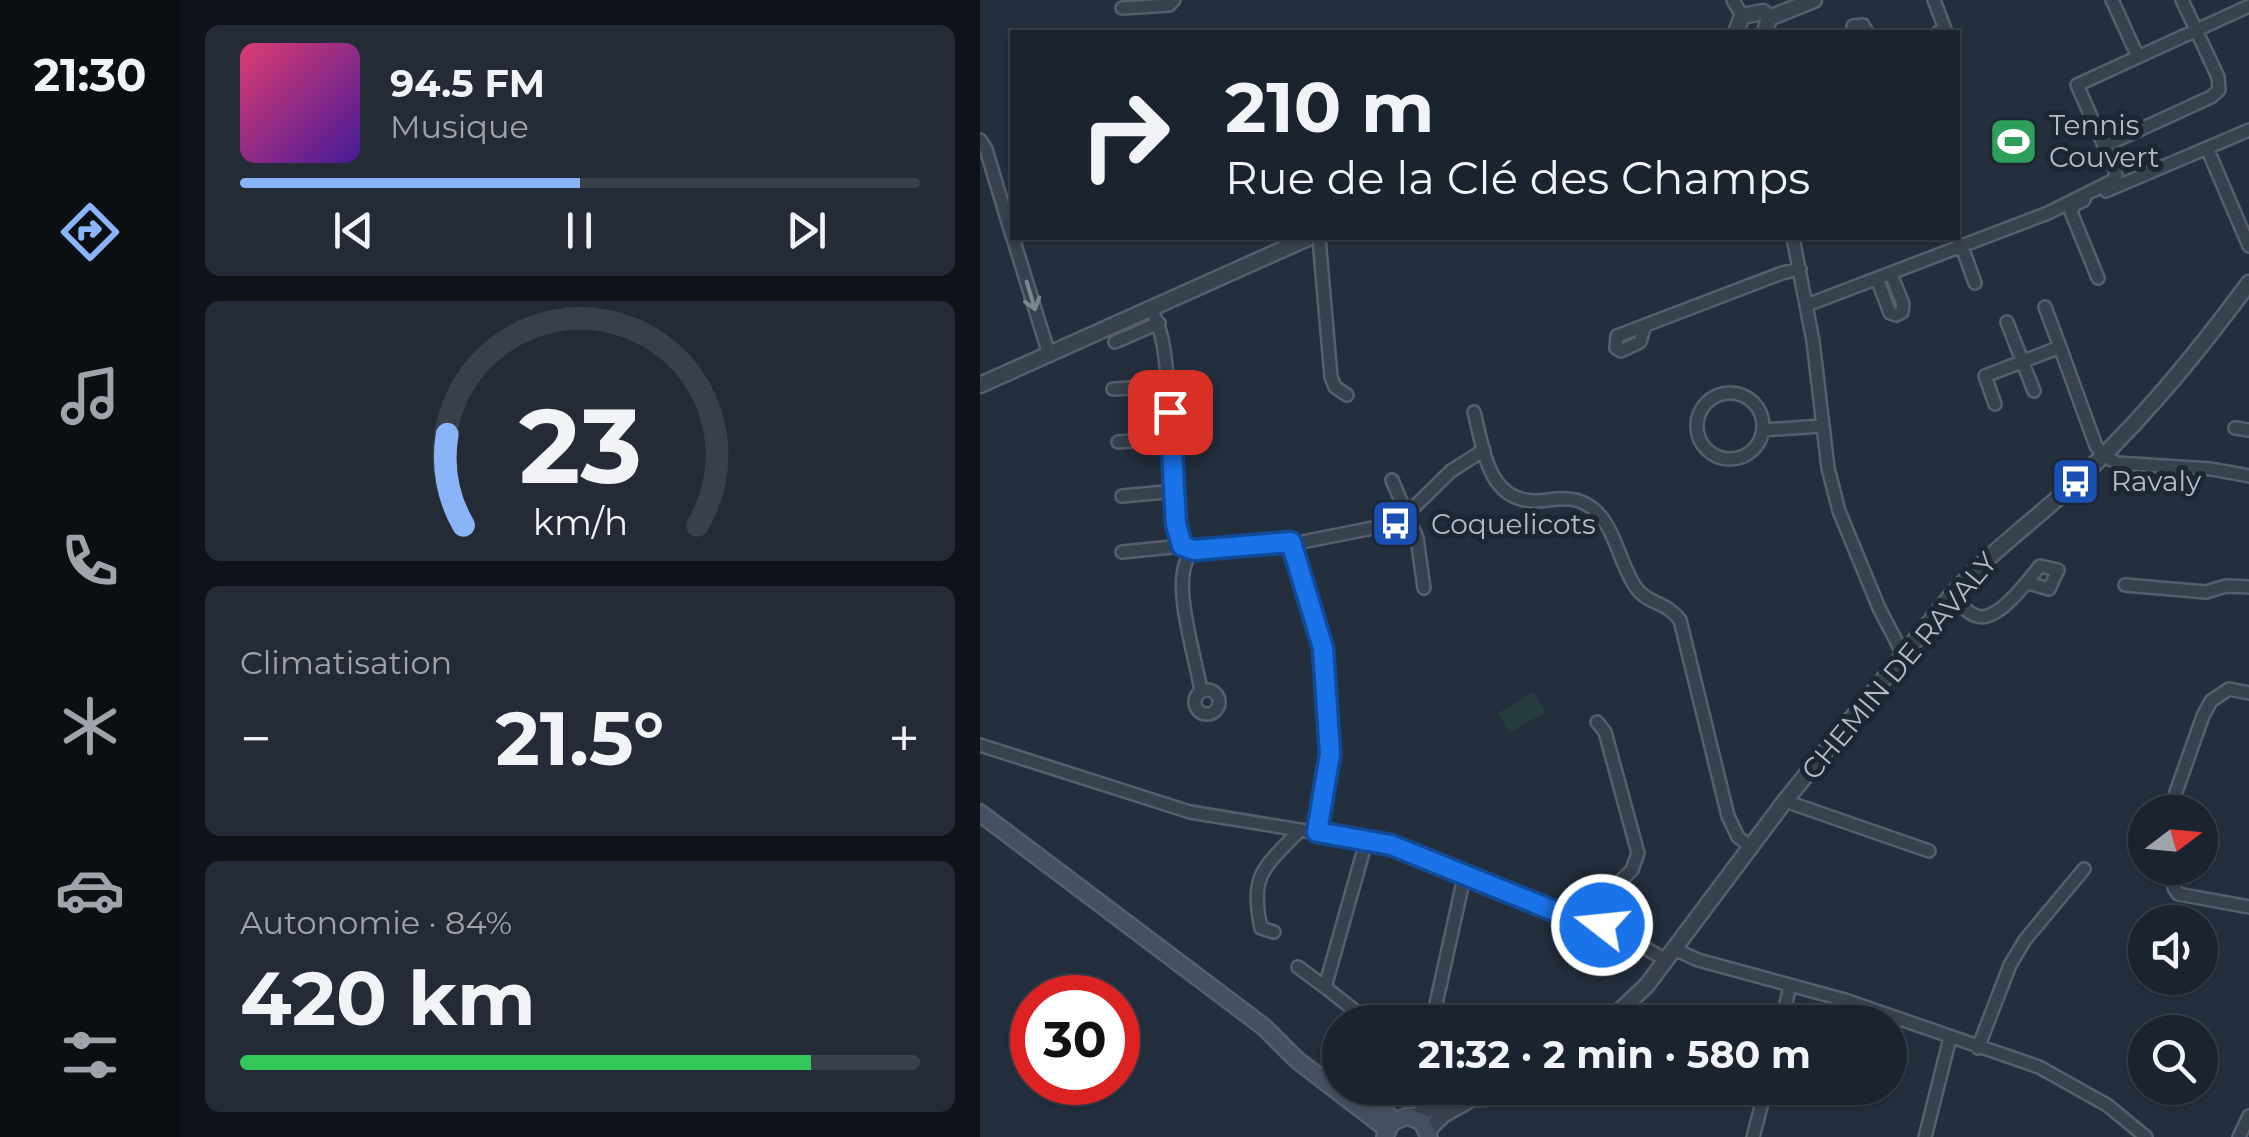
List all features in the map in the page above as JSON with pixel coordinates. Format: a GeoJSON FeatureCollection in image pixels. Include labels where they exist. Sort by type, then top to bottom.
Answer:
{"type":"FeatureCollection","features":[{"type":"Feature","properties":{"kind":"main road"},"geometry":{"type":"LineString","coordinates":[[980,813],[1322,1067]]}},
{"type":"Feature","properties":{"kind":"main road"},"geometry":{"type":"LineString","coordinates":[[1264,1027],[1298,1060],[1389,1128]]}},
{"type":"Feature","properties":{"kind":"main road"},"geometry":{"type":"LineString","coordinates":[[1367,1105],[1389,1128]]}},
{"type":"Feature","properties":{"kind":"main road"},"geometry":{"type":"LineString","coordinates":[[1389,1128],[1412,1117],[1429,1134]]}},
{"type":"Feature","properties":{"kind":"street"},"geometry":{"type":"LineString","coordinates":[[1122,8],[1169,5],[1174,0]]}},
{"type":"Feature","properties":{"kind":"street"},"geometry":{"type":"LineString","coordinates":[[1733,0],[1742,16],[1737,30]]}},
{"type":"Feature","properties":{"kind":"street"},"geometry":{"type":"LineString","coordinates":[[1742,16],[1766,16],[1814,0]]}},
{"type":"Feature","properties":{"kind":"street"},"geometry":{"type":"LineString","coordinates":[[1934,0],[1945,28],[1942,30]]}},
{"type":"Feature","properties":{"kind":"street"},"geometry":{"type":"LineString","coordinates":[[2112,0],[2138,57]]}},
{"type":"Feature","properties":{"kind":"street"},"geometry":{"type":"LineString","coordinates":[[2104,146],[2219,90],[2218,77],[2182,0]]}},
{"type":"Feature","properties":{"kind":"street"},"geometry":{"type":"LineString","coordinates":[[1807,305],[2048,213],[2115,178],[2077,86],[2249,6]]}},
{"type":"Feature","properties":{"kind":"street"},"geometry":{"type":"LineString","coordinates":[[1853,26],[1863,26],[1865,30]]}},
{"type":"Feature","properties":{"kind":"street"},"geometry":{"type":"LineString","coordinates":[[2098,278],[2073,221],[2074,206],[2249,130]]}},
{"type":"Feature","properties":{"kind":"street"},"geometry":{"type":"LineString","coordinates":[[980,140],[986,148],[1010,227]]}},
{"type":"Feature","properties":{"kind":"street"},"geometry":{"type":"LineString","coordinates":[[2207,148],[2249,246]]}},
{"type":"Feature","properties":{"kind":"street"},"geometry":{"type":"LineString","coordinates":[[1014,240],[1048,354]]}},
{"type":"Feature","properties":{"kind":"street"},"geometry":{"type":"LineString","coordinates":[[1115,342],[1155,316],[1304,240]]}},
{"type":"Feature","properties":{"kind":"street"},"geometry":{"type":"LineString","coordinates":[[1320,240],[1331,377],[1334,387],[1347,395]]}},
{"type":"Feature","properties":{"kind":"street"},"geometry":{"type":"LineString","coordinates":[[1793,240],[1807,305],[1821,426],[1839,511],[1878,608],[1904,656]]}},
{"type":"Feature","properties":{"kind":"street"},"geometry":{"type":"LineString","coordinates":[[1943,240],[1948,252]]}},
{"type":"Feature","properties":{"kind":"street"},"geometry":{"type":"LineString","coordinates":[[1962,246],[1975,283]]}},
{"type":"Feature","properties":{"kind":"street"},"geometry":{"type":"LineString","coordinates":[[1645,325],[1800,269]]}},
{"type":"Feature","properties":{"kind":"street"},"geometry":{"type":"LineString","coordinates":[[1878,279],[1890,312],[1896,315],[1902,312],[1903,304],[1891,274]]}},
{"type":"Feature","properties":{"kind":"street","name":"CHEMIN DE RAVALY"},"geometry":{"type":"LineString","coordinates":[[1625,1005],[1646,985],[1785,801],[1951,596],[1979,565],[2059,498],[2111,447],[2195,356],[2249,283]]}},
{"type":"Feature","properties":{"kind":"street"},"geometry":{"type":"LineString","coordinates":[[2045,307],[2093,435],[2144,463]]}},
{"type":"Feature","properties":{"kind":"street"},"geometry":{"type":"LineString","coordinates":[[980,385],[1048,354],[1155,316]]}},
{"type":"Feature","properties":{"kind":"street"},"geometry":{"type":"LineString","coordinates":[[1155,316],[1168,386],[1176,524],[1188,548],[1184,562],[1184,606],[1201,692]]}},
{"type":"Feature","properties":{"kind":"street"},"geometry":{"type":"LineString","coordinates":[[2008,322],[2034,392]]}},
{"type":"Feature","properties":{"kind":"street"},"geometry":{"type":"LineString","coordinates":[[1996,404],[1983,372],[2022,362],[2060,346]]}},
{"type":"Feature","properties":{"kind":"street"},"geometry":{"type":"LineString","coordinates":[[1113,389],[1168,386]]}},
{"type":"Feature","properties":{"kind":"street"},"geometry":{"type":"LineString","coordinates":[[1730,394],[1744,396],[1755,404],[1762,416],[1763,430],[1750,453],[1730,460],[1706,448],[1699,437],[1698,423],[1706,404],[1717,396],[1730,394]]}},
{"type":"Feature","properties":{"kind":"street"},"geometry":{"type":"LineString","coordinates":[[1474,412],[1495,483],[1511,495],[1536,502],[1564,497],[1592,508],[1602,519],[1638,592],[1672,609],[1680,620],[1728,816],[1738,837],[1751,847]]}},
{"type":"Feature","properties":{"kind":"street"},"geometry":{"type":"LineString","coordinates":[[1763,430],[1821,426]]}},
{"type":"Feature","properties":{"kind":"street"},"geometry":{"type":"LineString","coordinates":[[2235,428],[2249,430]]}},
{"type":"Feature","properties":{"kind":"street"},"geometry":{"type":"LineString","coordinates":[[1118,442],[1173,438]]}},
{"type":"Feature","properties":{"kind":"street"},"geometry":{"type":"LineString","coordinates":[[2111,447],[2117,463],[2212,469],[2249,476]]}},
{"type":"Feature","properties":{"kind":"street"},"geometry":{"type":"LineString","coordinates":[[1122,552],[1291,542],[1383,526],[1406,515],[1451,471],[1484,450]]}},
{"type":"Feature","properties":{"kind":"street"},"geometry":{"type":"LineString","coordinates":[[1392,480],[1421,550],[1424,588]]}},
{"type":"Feature","properties":{"kind":"street"},"geometry":{"type":"LineString","coordinates":[[1122,496],[1176,491]]}},
{"type":"Feature","properties":{"kind":"street"},"geometry":{"type":"LineString","coordinates":[[1291,542],[1323,648],[1330,754],[1317,832]]}},
{"type":"Feature","properties":{"kind":"street"},"geometry":{"type":"LineString","coordinates":[[1951,596],[1974,616],[1984,618],[2028,583]]}},
{"type":"Feature","properties":{"kind":"street"},"geometry":{"type":"LineString","coordinates":[[2125,585],[2206,592],[2226,586],[2249,587]]}},
{"type":"Feature","properties":{"kind":"street"},"geometry":{"type":"LineString","coordinates":[[2175,795],[2211,701],[2229,689],[2249,693]]}},
{"type":"Feature","properties":{"kind":"street"},"geometry":{"type":"LineString","coordinates":[[1597,722],[1604,732],[1638,853],[1632,870],[1610,890],[1601,930]]}},
{"type":"Feature","properties":{"kind":"street"},"geometry":{"type":"LineString","coordinates":[[980,745],[1190,812],[1391,845],[1640,945],[1844,1000],[2039,1068],[2083,1089],[2131,1130],[2146,1137]]}},
{"type":"Feature","properties":{"kind":"street"},"geometry":{"type":"LineString","coordinates":[[1785,801],[1929,850]]}},
{"type":"Feature","properties":{"kind":"street"},"geometry":{"type":"LineString","coordinates":[[1274,932],[1262,928],[1256,888],[1261,872],[1300,830]]}},
{"type":"Feature","properties":{"kind":"street"},"geometry":{"type":"LineString","coordinates":[[1325,987],[1366,842]]}},
{"type":"Feature","properties":{"kind":"street"},"geometry":{"type":"LineString","coordinates":[[1978,1048],[2010,965],[2025,940],[2084,869]]}},
{"type":"Feature","properties":{"kind":"street"},"geometry":{"type":"LineString","coordinates":[[1436,1005],[1465,872]]}},
{"type":"Feature","properties":{"kind":"street"},"geometry":{"type":"LineString","coordinates":[[2175,885],[2178,894],[2249,907]]}},
{"type":"Feature","properties":{"kind":"street"},"geometry":{"type":"LineString","coordinates":[[1298,967],[1348,1005]]}},
{"type":"Feature","properties":{"kind":"street"},"geometry":{"type":"LineString","coordinates":[[1786,1005],[1790,985]]}},
{"type":"Feature","properties":{"kind":"street"},"geometry":{"type":"LineString","coordinates":[[1925,1137],[1950,1038]]}},
{"type":"Feature","properties":{"kind":"street"},"geometry":{"type":"LineString","coordinates":[[1412,1117],[1437,1105]]}},
{"type":"Feature","properties":{"kind":"street"},"geometry":{"type":"LineString","coordinates":[[1429,1134],[1457,1105]]}},
{"type":"Feature","properties":{"kind":"street"},"geometry":{"type":"LineString","coordinates":[[1754,1137],[1762,1105]]}},
{"type":"Feature","properties":{"kind":"street"},"geometry":{"type":"LineString","coordinates":[[2239,1137],[2249,1116]]}},
{"type":"Feature","properties":{"kind":"green space"},"geometry":{"type":"Polygon","coordinates":[[[1534,692],[1546,712],[1509,733],[1498,713],[1534,692]]]}},
{"type":"Feature","properties":{"kind":"place","name":"Tennis Couvert"},"geometry":{"type":"Point","coordinates":[2014,141]}},
{"type":"Feature","properties":{"kind":"place","name":"Ravaly"},"geometry":{"type":"Point","coordinates":[2076,481]}},
{"type":"Feature","properties":{"kind":"place","name":"Coquelicots"},"geometry":{"type":"Point","coordinates":[1396,524]}},
{"type":"Feature","properties":{"kind":"route"},"geometry":{"type":"LineString","coordinates":[[1170,412],[1176,524],[1182,546],[1194,550],[1291,542],[1323,648],[1330,754],[1317,832],[1391,845],[1601,930],[1602,925]]}}]}
